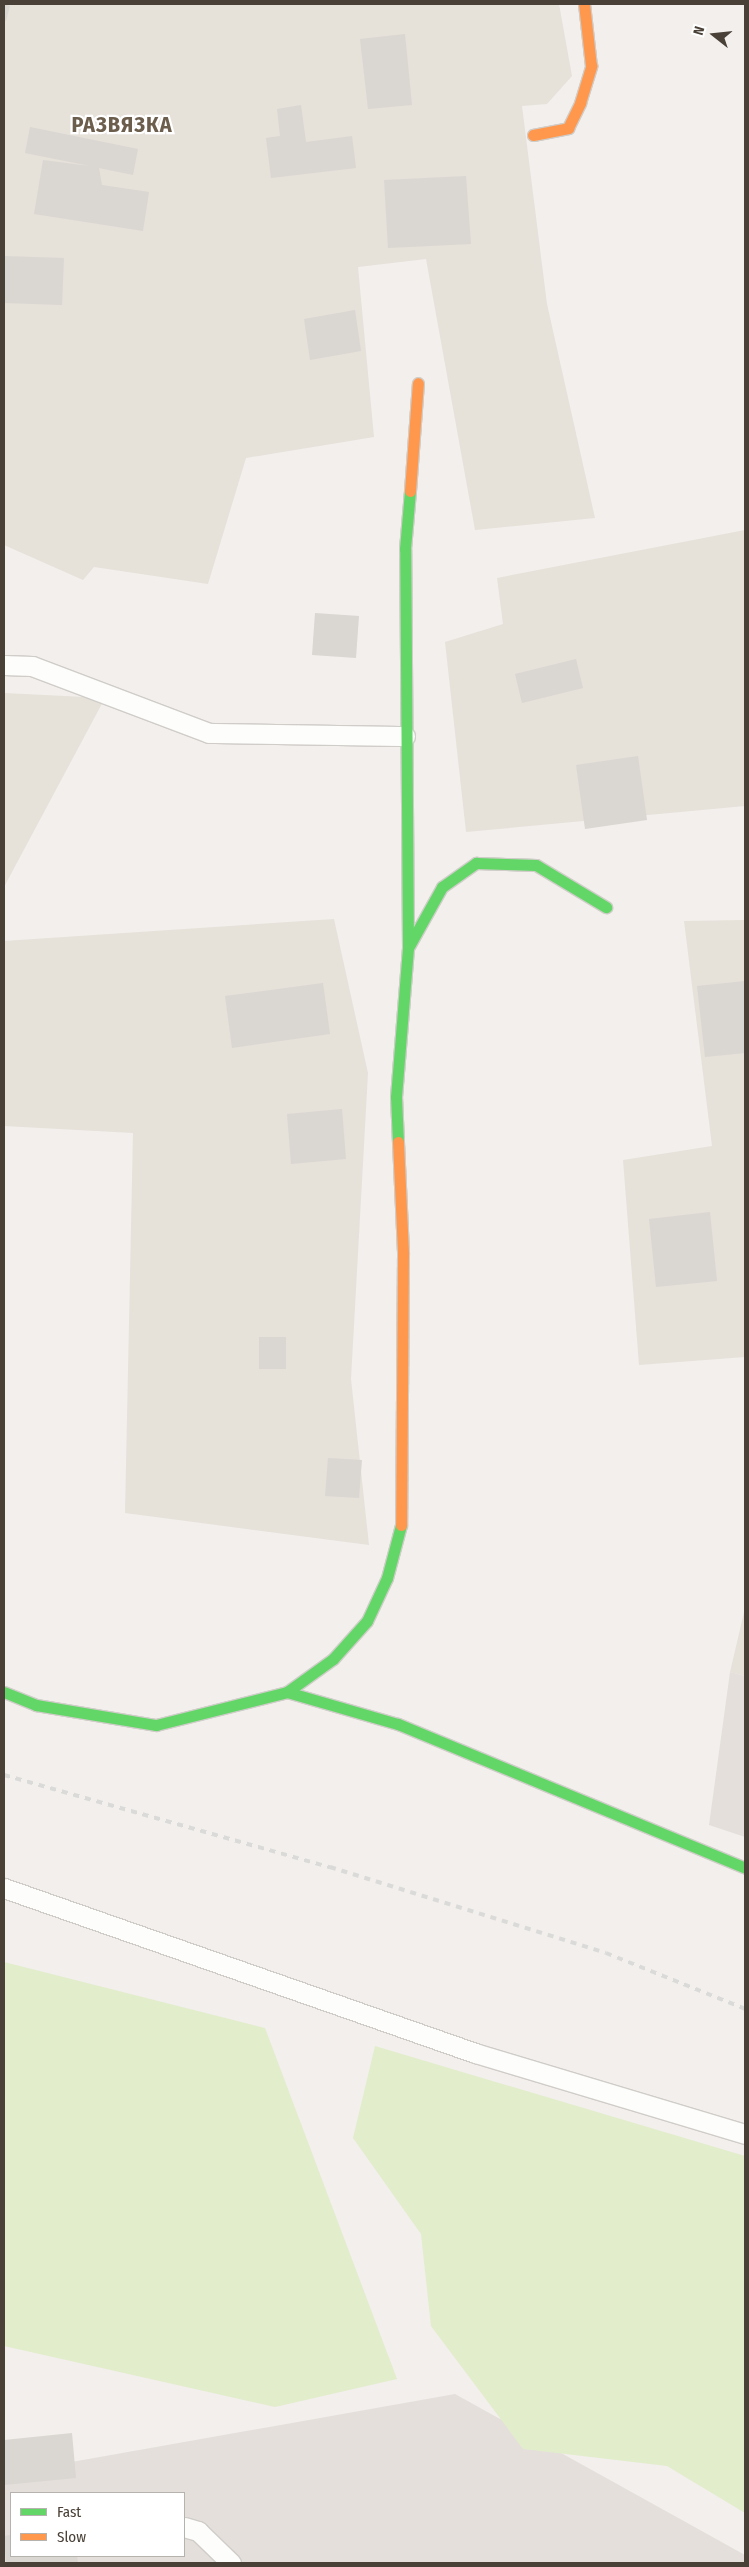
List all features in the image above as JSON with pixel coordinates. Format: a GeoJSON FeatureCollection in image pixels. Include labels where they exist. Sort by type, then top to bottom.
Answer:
{"type":"FeatureCollection","features":[{"type":"Feature","properties":{"kind":"street"},"geometry":{"type":"LineString","coordinates":[[533,135],[568,128],[580,103],[592,66],[584,4]]}},
{"type":"Feature","properties":{"kind":"street"},"geometry":{"type":"LineString","coordinates":[[4,1692],[36,1705],[156,1725],[287,1692],[333,1659],[367,1621],[387,1578],[401,1531],[403,1254],[396,1097],[408,948],[405,549],[418,382]]}},
{"type":"Feature","properties":{"kind":"street"},"geometry":{"type":"LineString","coordinates":[[408,948],[442,887],[476,863],[536,865],[606,907]]}},
{"type":"Feature","properties":{"kind":"street"},"geometry":{"type":"LineString","coordinates":[[287,1692],[398,1724],[745,1868]]}},
{"type":"Feature","properties":{"kind":"lane"},"geometry":{"type":"LineString","coordinates":[[4,665],[32,666],[209,733],[405,736]]}},
{"type":"Feature","properties":{"kind":"lane"},"geometry":{"type":"LineString","coordinates":[[4,1888],[475,2053],[745,2134]]}},
{"type":"Feature","properties":{"kind":"lane"},"geometry":{"type":"LineString","coordinates":[[185,2528],[198,2531],[231,2563]]}},
{"type":"Feature","properties":{"kind":"shaded area"},"geometry":{"type":"Polygon","coordinates":[[[4,4],[559,4],[572,76],[547,104],[522,106],[547,304],[595,518],[475,530],[426,259],[358,267],[374,437],[246,458],[208,584],[94,567],[83,580],[4,545],[4,4]]]}},
{"type":"Feature","properties":{"kind":"shaded area"},"geometry":{"type":"Polygon","coordinates":[[[745,530],[745,806],[466,832],[445,642],[503,624],[497,578],[745,530]]]}},
{"type":"Feature","properties":{"kind":"shaded area"},"geometry":{"type":"Polygon","coordinates":[[[4,693],[105,698],[4,887],[4,693]]]}},
{"type":"Feature","properties":{"kind":"shaded area"},"geometry":{"type":"Polygon","coordinates":[[[334,919],[368,1073],[351,1379],[369,1545],[125,1513],[133,1133],[4,1126],[4,941],[334,919]]]}},
{"type":"Feature","properties":{"kind":"shaded area"},"geometry":{"type":"Polygon","coordinates":[[[745,920],[745,1357],[639,1365],[623,1160],[712,1146],[684,921],[745,920]]]}},
{"type":"Feature","properties":{"kind":"shaded area"},"geometry":{"type":"Polygon","coordinates":[[[745,1608],[745,1676],[730,1672],[745,1608]]]}},
{"type":"Feature","properties":{"kind":"shaded area"},"geometry":{"type":"Polygon","coordinates":[[[730,1672],[745,1676],[745,1837],[709,1825],[730,1672]]]}},
{"type":"Feature","properties":{"kind":"shaded area"},"geometry":{"type":"Polygon","coordinates":[[[455,2394],[745,2555],[745,2563],[4,2563],[4,2474],[455,2394]]]}},
{"type":"Feature","properties":{"kind":"green space"},"geometry":{"type":"Polygon","coordinates":[[[4,1962],[265,2028],[397,2379],[275,2407],[4,2346],[4,1962]]]}},
{"type":"Feature","properties":{"kind":"green space"},"geometry":{"type":"Polygon","coordinates":[[[375,2046],[745,2156],[745,2513],[667,2466],[523,2449],[431,2326],[421,2234],[353,2138],[375,2046]]]}},
{"type":"Feature","properties":{"kind":"building"},"geometry":{"type":"Polygon","coordinates":[[[4,4],[10,6],[6,21],[4,20],[4,4]]]}},
{"type":"Feature","properties":{"kind":"building"},"geometry":{"type":"Polygon","coordinates":[[[405,34],[412,105],[368,109],[360,39],[405,34]]]}},
{"type":"Feature","properties":{"kind":"building"},"geometry":{"type":"Polygon","coordinates":[[[301,105],[306,142],[352,136],[356,168],[271,178],[266,138],[280,136],[277,109],[301,105]]]}},
{"type":"Feature","properties":{"kind":"building"},"geometry":{"type":"Polygon","coordinates":[[[30,127],[138,149],[133,175],[99,168],[102,185],[149,192],[143,231],[34,214],[43,160],[90,166],[25,153],[30,127]]]}},
{"type":"Feature","properties":{"kind":"building"},"geometry":{"type":"Polygon","coordinates":[[[466,176],[471,244],[388,248],[384,180],[466,176]]]}},
{"type":"Feature","properties":{"kind":"building"},"geometry":{"type":"Polygon","coordinates":[[[4,256],[64,258],[62,305],[4,303],[4,256]]]}},
{"type":"Feature","properties":{"kind":"building"},"geometry":{"type":"Polygon","coordinates":[[[355,310],[361,351],[310,360],[304,319],[355,310]]]}},
{"type":"Feature","properties":{"kind":"building"},"geometry":{"type":"Polygon","coordinates":[[[315,613],[359,616],[356,658],[312,655],[315,613]]]}},
{"type":"Feature","properties":{"kind":"building"},"geometry":{"type":"Polygon","coordinates":[[[576,659],[583,688],[522,703],[515,674],[576,659]]]}},
{"type":"Feature","properties":{"kind":"building"},"geometry":{"type":"Polygon","coordinates":[[[638,756],[647,820],[585,829],[576,765],[638,756]]]}},
{"type":"Feature","properties":{"kind":"building"},"geometry":{"type":"Polygon","coordinates":[[[745,981],[745,1053],[705,1057],[697,986],[745,981]]]}},
{"type":"Feature","properties":{"kind":"building"},"geometry":{"type":"Polygon","coordinates":[[[323,983],[330,1034],[232,1048],[225,996],[323,983]]]}},
{"type":"Feature","properties":{"kind":"building"},"geometry":{"type":"Polygon","coordinates":[[[342,1109],[346,1159],[291,1164],[287,1114],[342,1109]]]}},
{"type":"Feature","properties":{"kind":"building"},"geometry":{"type":"Polygon","coordinates":[[[710,1212],[717,1281],[656,1287],[649,1219],[710,1212]]]}},
{"type":"Feature","properties":{"kind":"building"},"geometry":{"type":"Polygon","coordinates":[[[259,1337],[286,1337],[286,1369],[259,1369],[259,1337]]]}},
{"type":"Feature","properties":{"kind":"building"},"geometry":{"type":"Polygon","coordinates":[[[328,1458],[362,1460],[359,1498],[325,1496],[328,1458]]]}},
{"type":"Feature","properties":{"kind":"building"},"geometry":{"type":"Polygon","coordinates":[[[72,2433],[76,2478],[4,2485],[4,2440],[72,2433]]]}},
{"type":"Feature","properties":{"kind":"building"},"geometry":{"type":"Polygon","coordinates":[[[10,2535],[10,2557],[77,2557],[78,2563],[6,2563],[4,2536],[10,2535]]]}},
{"type":"Feature","properties":{"kind":"railway"},"geometry":{"type":"LineString","coordinates":[[4,1775],[330,1867],[606,1953],[745,2009]]}},
{"type":"Feature","properties":{"kind":"traffic: fast"},"geometry":{"type":"LineString","coordinates":[[408,947],[405,549],[410,491]]}},
{"type":"Feature","properties":{"kind":"traffic: fast"},"geometry":{"type":"LineString","coordinates":[[398,1142],[396,1097],[408,948],[442,887],[476,863],[536,865],[606,907]]}},
{"type":"Feature","properties":{"kind":"traffic: fast"},"geometry":{"type":"LineString","coordinates":[[4,1692],[36,1705],[156,1725],[287,1692],[333,1659],[367,1621],[387,1578],[401,1525]]}},
{"type":"Feature","properties":{"kind":"traffic: fast"},"geometry":{"type":"LineString","coordinates":[[287,1692],[398,1724],[745,1868]]}},
{"type":"Feature","properties":{"kind":"traffic: slow"},"geometry":{"type":"LineString","coordinates":[[533,135],[568,128],[580,103],[591,66],[584,4]]}},
{"type":"Feature","properties":{"kind":"traffic: slow"},"geometry":{"type":"LineString","coordinates":[[410,491],[418,383]]}},
{"type":"Feature","properties":{"kind":"traffic: slow"},"geometry":{"type":"LineString","coordinates":[[398,1142],[403,1254],[401,1525]]}},
{"type":"Feature","properties":{"kind":"district","name":"РАЗВЯЗКА"},"geometry":{"type":"Point","coordinates":[122,125]}}]}
